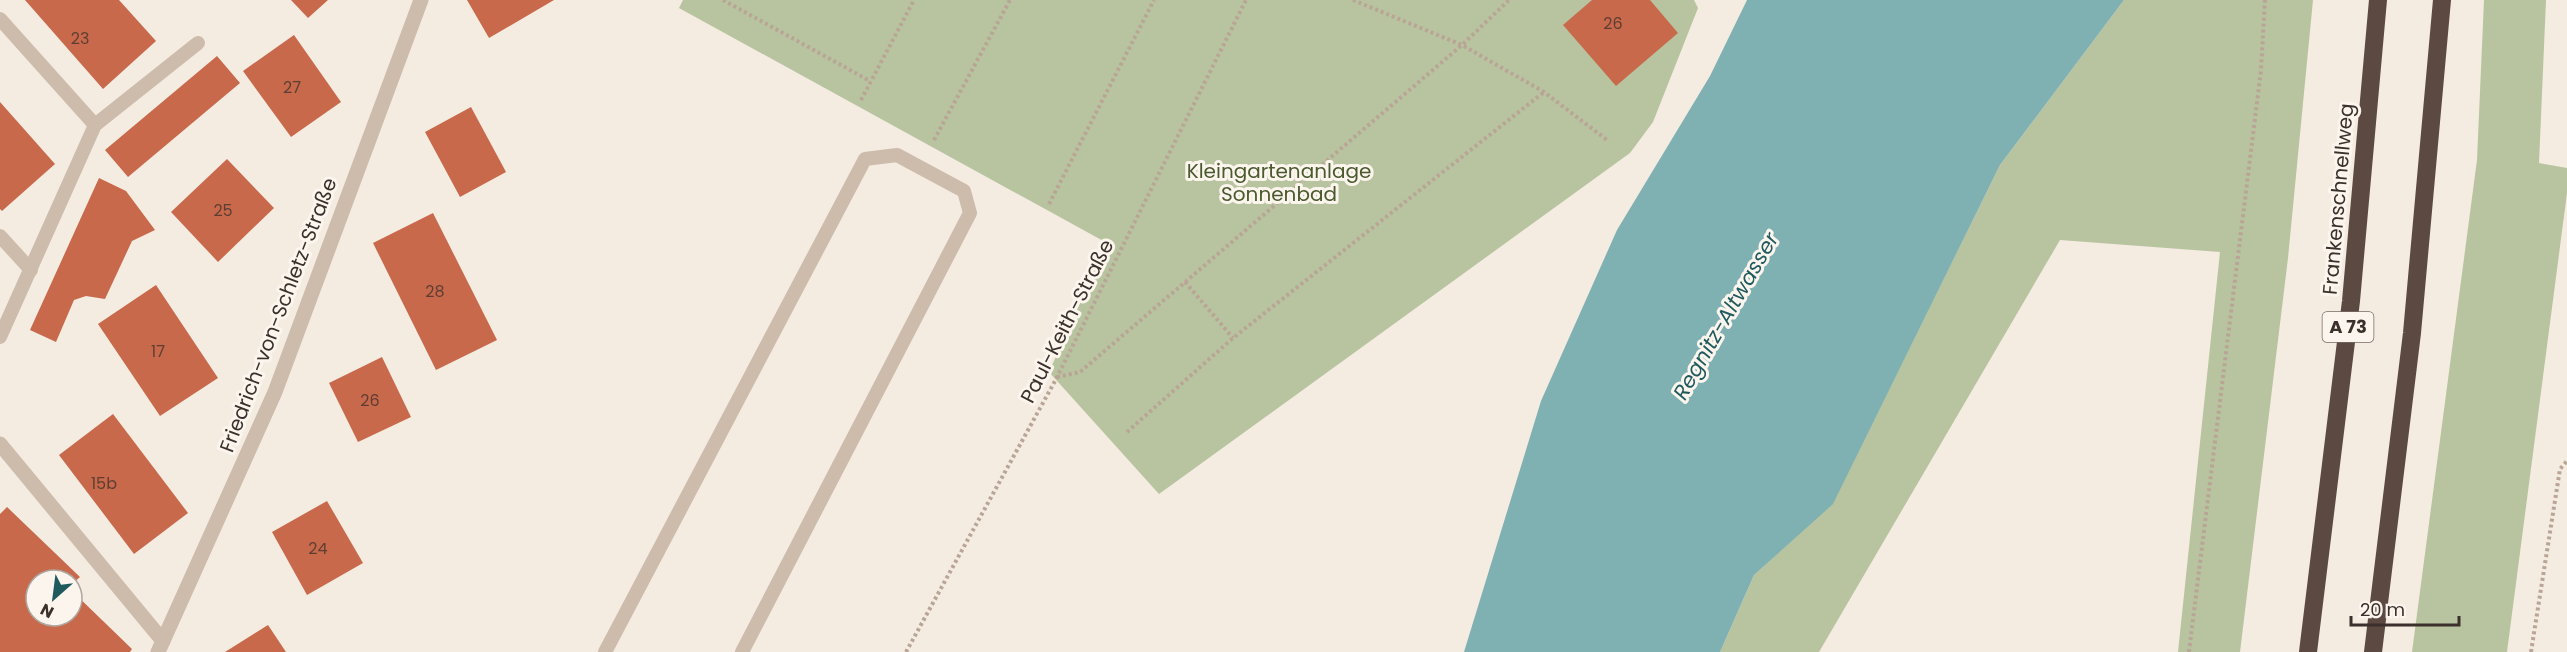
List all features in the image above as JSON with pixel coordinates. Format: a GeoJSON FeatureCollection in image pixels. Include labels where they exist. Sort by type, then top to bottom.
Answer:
{"type":"FeatureCollection","features":[{"type":"Feature","properties":{"kind":"highway","name":"Frankenschnellweg"},"geometry":{"type":"LineString","coordinates":[[2308,652],[2351,301],[2378,0]]}},
{"type":"Feature","properties":{"kind":"highway"},"geometry":{"type":"LineString","coordinates":[[2373,652],[2412,333],[2442,0]]}},
{"type":"Feature","properties":{"kind":"street","name":"Friedrich-von-Schletz-Straße"},"geometry":{"type":"LineString","coordinates":[[0,444],[160,647],[275,392],[421,0]]}},
{"type":"Feature","properties":{"kind":"lane"},"geometry":{"type":"LineString","coordinates":[[0,19],[95,125]]}},
{"type":"Feature","properties":{"kind":"lane"},"geometry":{"type":"LineString","coordinates":[[0,337],[95,125],[198,42]]}},
{"type":"Feature","properties":{"kind":"lane"},"geometry":{"type":"LineString","coordinates":[[605,652],[865,159],[897,154],[964,191],[970,213],[742,652]]}},
{"type":"Feature","properties":{"kind":"lane"},"geometry":{"type":"LineString","coordinates":[[0,236],[31,270]]}},
{"type":"Feature","properties":{"kind":"path"},"geometry":{"type":"LineString","coordinates":[[723,0],[870,81]]}},
{"type":"Feature","properties":{"kind":"path"},"geometry":{"type":"LineString","coordinates":[[861,100],[914,0]]}},
{"type":"Feature","properties":{"kind":"path"},"geometry":{"type":"LineString","coordinates":[[934,140],[1010,0]]}},
{"type":"Feature","properties":{"kind":"path"},"geometry":{"type":"LineString","coordinates":[[1049,204],[1154,0]]}},
{"type":"Feature","properties":{"kind":"path","name":"Paul-Keith-Straße"},"geometry":{"type":"LineString","coordinates":[[906,652],[1056,378],[1246,0]]}},
{"type":"Feature","properties":{"kind":"path"},"geometry":{"type":"LineString","coordinates":[[1353,0],[1462,45],[1544,92],[1607,140]]}},
{"type":"Feature","properties":{"kind":"path"},"geometry":{"type":"LineString","coordinates":[[1362,4],[1366,0]]}},
{"type":"Feature","properties":{"kind":"path"},"geometry":{"type":"LineString","coordinates":[[1056,378],[1080,372],[1462,45],[1509,0]]}},
{"type":"Feature","properties":{"kind":"path"},"geometry":{"type":"LineString","coordinates":[[2189,652],[2259,81],[2265,0]]}},
{"type":"Feature","properties":{"kind":"path"},"geometry":{"type":"LineString","coordinates":[[1127,432],[1233,338],[1544,92]]}},
{"type":"Feature","properties":{"kind":"path"},"geometry":{"type":"LineString","coordinates":[[1185,282],[1233,338]]}},
{"type":"Feature","properties":{"kind":"path"},"geometry":{"type":"LineString","coordinates":[[2530,652],[2559,469],[2567,461]]}},
{"type":"Feature","properties":{"kind":"green space","name":"Kleingartenanlage Sonnenbad"},"geometry":{"type":"Polygon","coordinates":[[[683,0],[1694,0],[1698,8],[1653,122],[1630,153],[1159,494],[1049,372],[1107,243],[679,8],[683,0]]]}},
{"type":"Feature","properties":{"kind":"green space"},"geometry":{"type":"Polygon","coordinates":[[[2124,0],[2313,0],[2288,258],[2240,652],[2178,652],[2220,252],[2060,240],[1819,652],[1720,652],[1754,575],[1833,503],[2000,165],[2124,0]]]}},
{"type":"Feature","properties":{"kind":"green space"},"geometry":{"type":"Polygon","coordinates":[[[2484,0],[2546,0],[2539,163],[2567,168],[2567,193],[2507,652],[2412,652],[2477,160],[2484,0]]]}},
{"type":"Feature","properties":{"kind":"water","name":"Regnitz-Altwasser"},"geometry":{"type":"Polygon","coordinates":[[[1747,0],[2124,0],[2000,165],[1833,504],[1754,575],[1720,652],[1464,652],[1541,401],[1617,230],[1710,76],[1747,0]]]}},
{"type":"Feature","properties":{"kind":"building"},"geometry":{"type":"Polygon","coordinates":[[[25,0],[119,0],[156,41],[103,89],[25,0]]]}},
{"type":"Feature","properties":{"kind":"building"},"geometry":{"type":"Polygon","coordinates":[[[291,0],[328,0],[308,18],[291,0]]]}},
{"type":"Feature","properties":{"kind":"building"},"geometry":{"type":"Polygon","coordinates":[[[467,0],[554,0],[489,38],[467,0]]]}},
{"type":"Feature","properties":{"kind":"building"},"geometry":{"type":"Polygon","coordinates":[[[1592,0],[1650,0],[1678,33],[1616,86],[1563,25],[1592,0]]]}},
{"type":"Feature","properties":{"kind":"building"},"geometry":{"type":"Polygon","coordinates":[[[294,35],[341,102],[291,137],[243,71],[294,35]]]}},
{"type":"Feature","properties":{"kind":"building"},"geometry":{"type":"Polygon","coordinates":[[[217,56],[240,83],[128,177],[105,150],[217,56]]]}},
{"type":"Feature","properties":{"kind":"building"},"geometry":{"type":"Polygon","coordinates":[[[0,102],[55,164],[2,211],[0,209],[0,102]]]}},
{"type":"Feature","properties":{"kind":"building"},"geometry":{"type":"Polygon","coordinates":[[[471,107],[506,172],[460,197],[425,132],[471,107]]]}},
{"type":"Feature","properties":{"kind":"building"},"geometry":{"type":"Polygon","coordinates":[[[227,159],[274,208],[218,262],[171,212],[227,159]]]}},
{"type":"Feature","properties":{"kind":"building"},"geometry":{"type":"Polygon","coordinates":[[[99,178],[126,191],[155,230],[132,241],[105,299],[86,296],[74,300],[56,342],[30,330],[99,178]]]}},
{"type":"Feature","properties":{"kind":"building"},"geometry":{"type":"Polygon","coordinates":[[[433,213],[497,340],[436,370],[373,243],[433,213]]]}},
{"type":"Feature","properties":{"kind":"building"},"geometry":{"type":"Polygon","coordinates":[[[156,285],[218,378],[160,416],[98,324],[156,285]]]}},
{"type":"Feature","properties":{"kind":"building"},"geometry":{"type":"Polygon","coordinates":[[[382,357],[411,417],[358,442],[329,383],[382,357]]]}},
{"type":"Feature","properties":{"kind":"building"},"geometry":{"type":"Polygon","coordinates":[[[113,414],[188,513],[134,554],[59,455],[113,414]]]}},
{"type":"Feature","properties":{"kind":"building"},"geometry":{"type":"Polygon","coordinates":[[[327,501],[363,563],[307,595],[272,532],[327,501]]]}},
{"type":"Feature","properties":{"kind":"building"},"geometry":{"type":"Polygon","coordinates":[[[7,507],[71,568],[24,568],[24,628],[84,628],[84,603],[132,649],[130,652],[0,652],[0,514],[7,507]]]}},
{"type":"Feature","properties":{"kind":"building"},"geometry":{"type":"Polygon","coordinates":[[[268,625],[286,652],[225,652],[268,625]]]}}]}
